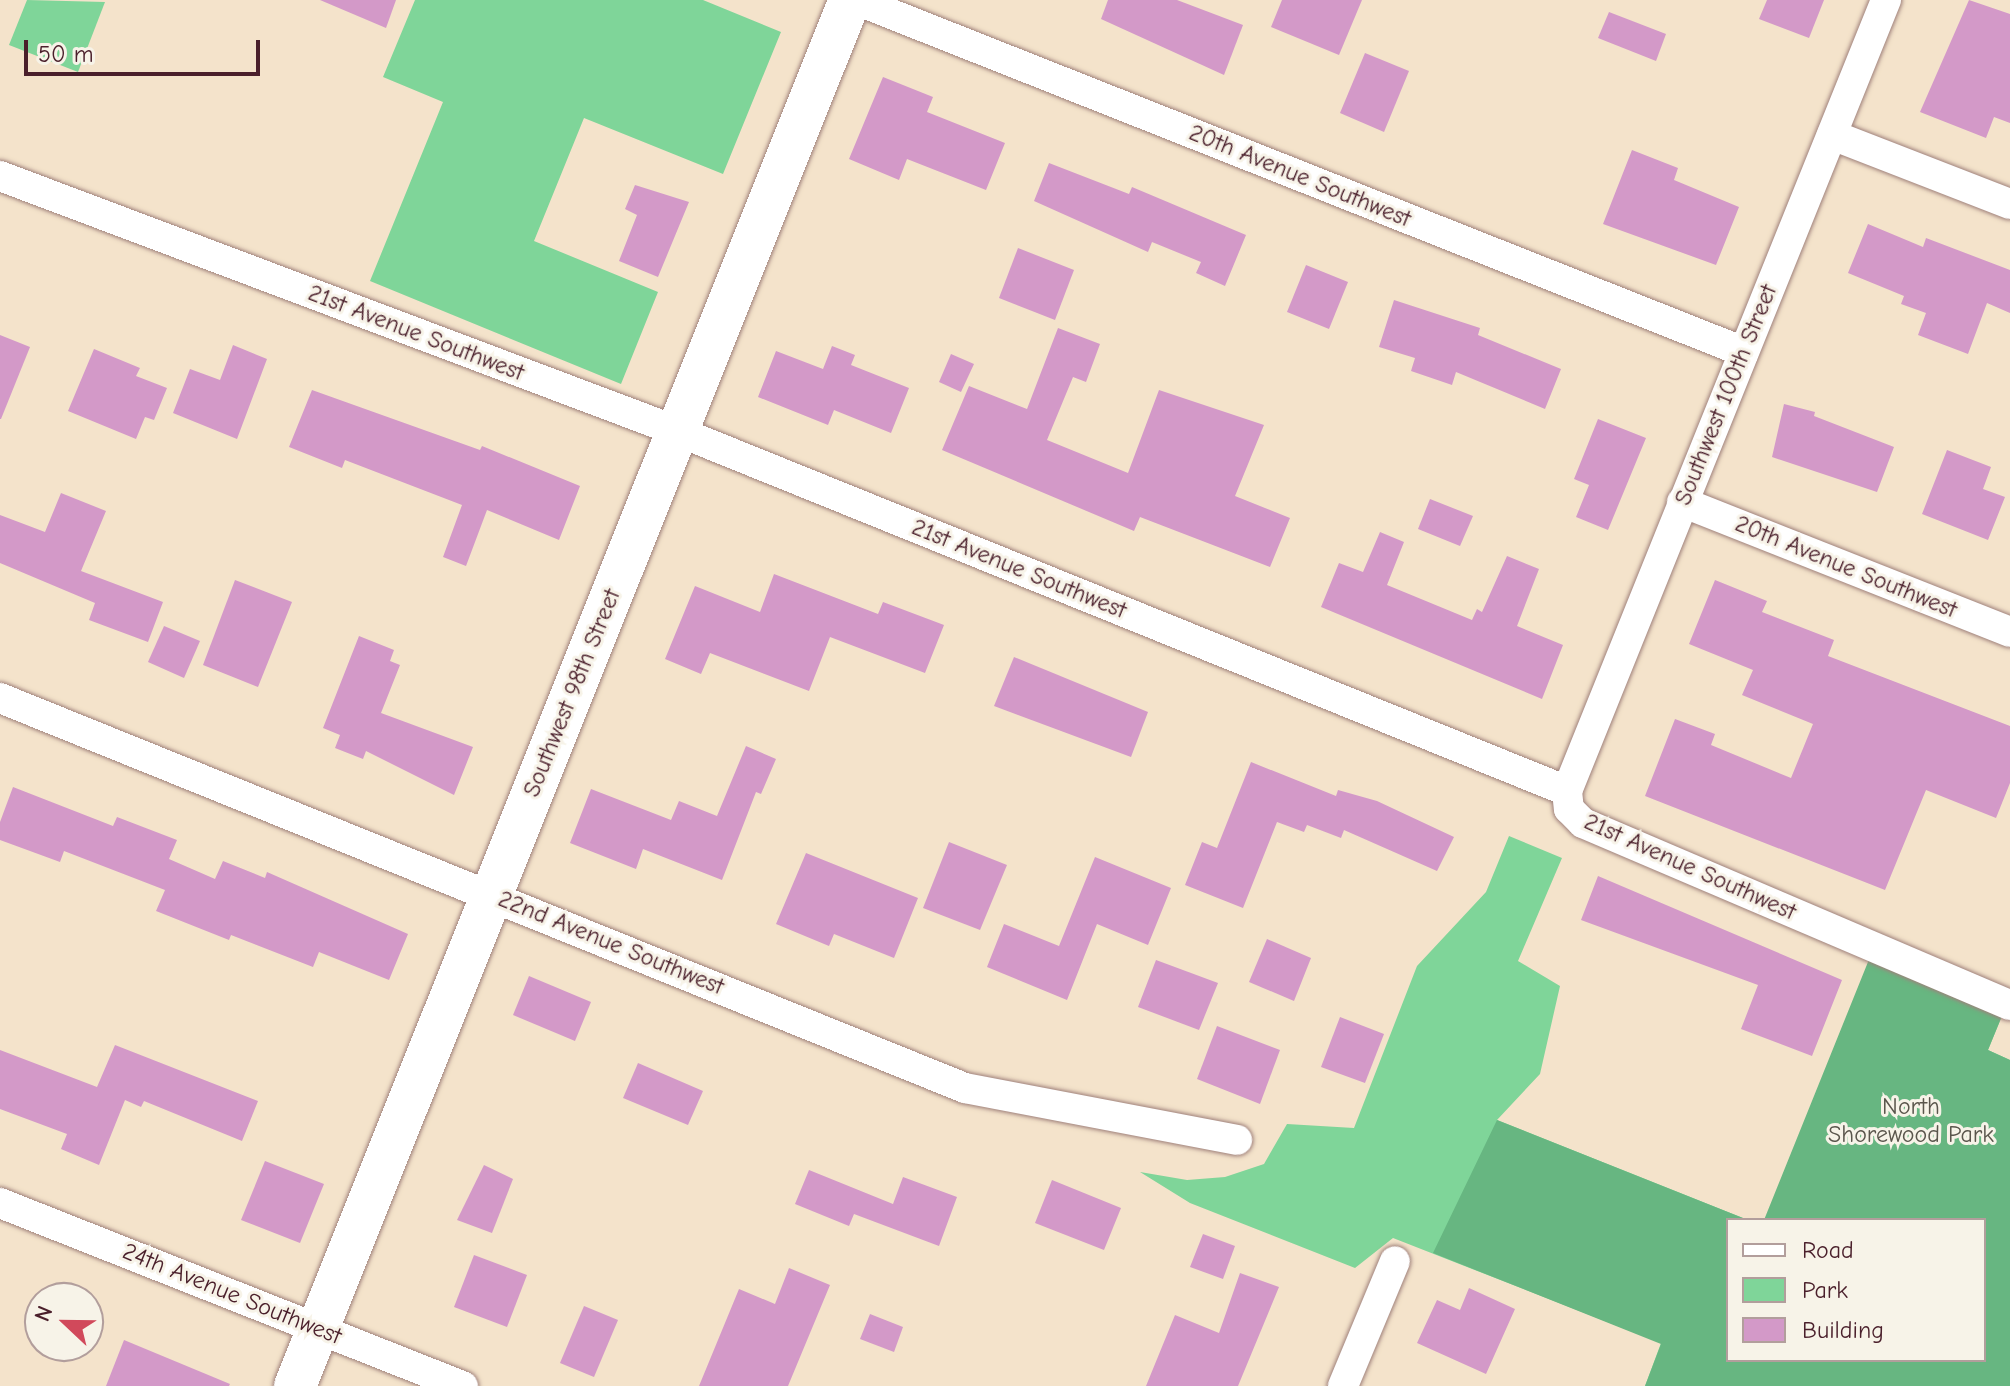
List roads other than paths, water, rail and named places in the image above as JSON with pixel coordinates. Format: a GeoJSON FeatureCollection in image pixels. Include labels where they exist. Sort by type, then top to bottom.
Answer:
{"type":"FeatureCollection","features":[{"type":"Feature","properties":{"kind":"street","name":"Southwest 98th Street"},"geometry":{"type":"LineString","coordinates":[[295,1386],[850,0]]}},
{"type":"Feature","properties":{"kind":"street","name":"20th Avenue Southwest"},"geometry":{"type":"LineString","coordinates":[[856,0],[1744,352]]}},
{"type":"Feature","properties":{"kind":"street","name":"Southwest 100th Street"},"geometry":{"type":"LineString","coordinates":[[1567,791],[1886,0]]}},
{"type":"Feature","properties":{"kind":"street"},"geometry":{"type":"LineString","coordinates":[[1832,135],[2010,204]]}},
{"type":"Feature","properties":{"kind":"street","name":"21st Avenue Southwest"},"geometry":{"type":"LineString","coordinates":[[0,176],[677,431],[1567,791],[1569,809],[1583,823],[2010,1005]]}},
{"type":"Feature","properties":{"kind":"street","name":"20th Avenue Southwest"},"geometry":{"type":"LineString","coordinates":[[1682,502],[2010,632]]}},
{"type":"Feature","properties":{"kind":"street","name":"22nd Avenue Southwest"},"geometry":{"type":"LineString","coordinates":[[0,698],[492,894],[965,1088],[1237,1140]]}},
{"type":"Feature","properties":{"kind":"street","name":"24th Avenue Southwest"},"geometry":{"type":"LineString","coordinates":[[0,1203],[463,1386]]}},
{"type":"Feature","properties":{"kind":"street"},"geometry":{"type":"LineString","coordinates":[[1343,1386],[1395,1261]]}},
{"type":"Feature","properties":{"kind":"park label","name":"North Shorewood Park"},"geometry":{"type":"Point","coordinates":[1911,1121]}}]}
